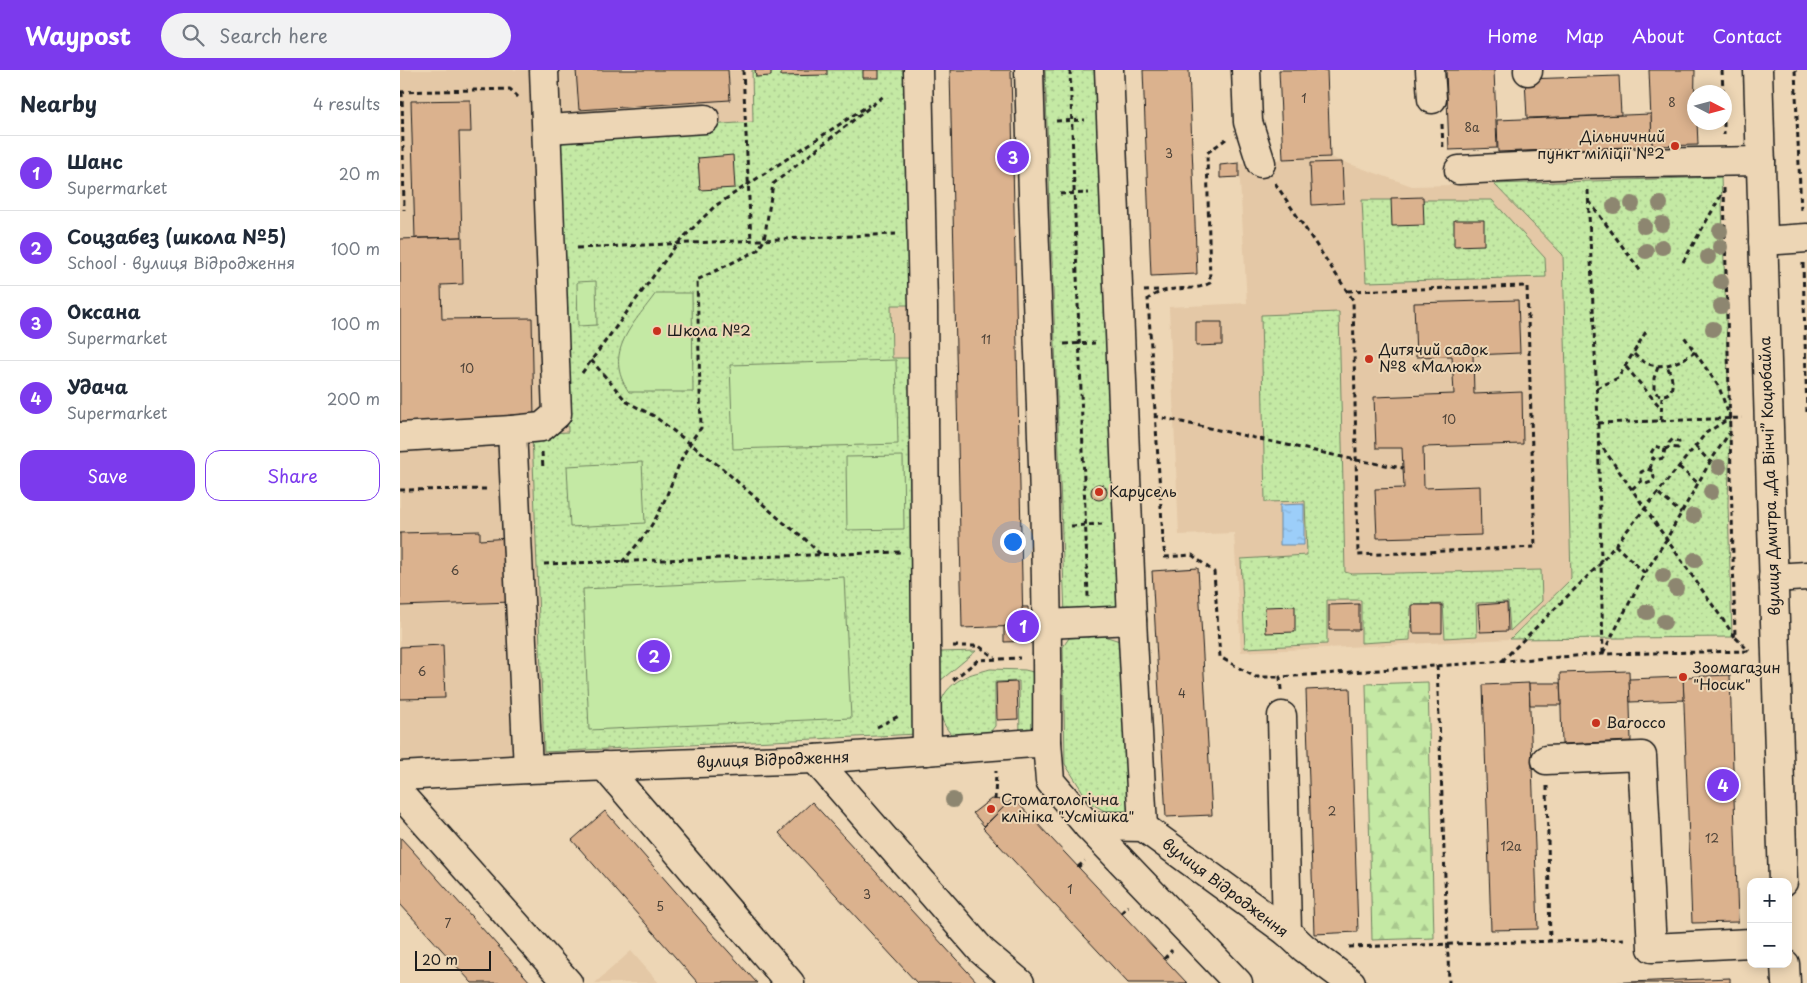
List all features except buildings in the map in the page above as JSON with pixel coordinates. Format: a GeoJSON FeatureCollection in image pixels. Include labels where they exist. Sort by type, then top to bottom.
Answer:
{"type":"FeatureCollection","features":[{"type":"Feature","properties":{"kind":"street"},"geometry":{"type":"LineString","coordinates":[[400,437],[542,428],[557,414],[548,129],[544,70]]}},
{"type":"Feature","properties":{"kind":"street"},"geometry":{"type":"LineString","coordinates":[[1028,70],[1045,527],[1048,656],[1047,742],[1050,781],[1088,826],[1238,983]]}},
{"type":"Feature","properties":{"kind":"street"},"geometry":{"type":"LineString","coordinates":[[1088,826],[1143,826],[1132,620],[1109,70]]}},
{"type":"Feature","properties":{"kind":"street"},"geometry":{"type":"LineString","coordinates":[[1246,70],[1248,122],[1261,163]]}},
{"type":"Feature","properties":{"kind":"street"},"geometry":{"type":"LineString","coordinates":[[1430,70],[1432,99]]}},
{"type":"Feature","properties":{"kind":"street","name":"вулиця Дмитра „Да Вінчі” Коцюбайла"},"geometry":{"type":"LineString","coordinates":[[1758,70],[1767,417],[1783,878]]}},
{"type":"Feature","properties":{"kind":"street"},"geometry":{"type":"LineString","coordinates":[[918,73],[922,233],[927,751]]}},
{"type":"Feature","properties":{"kind":"street"},"geometry":{"type":"LineString","coordinates":[[548,129],[705,119]]}},
{"type":"Feature","properties":{"kind":"street"},"geometry":{"type":"LineString","coordinates":[[1459,170],[1578,164],[1761,161]]}},
{"type":"Feature","properties":{"kind":"street"},"geometry":{"type":"LineString","coordinates":[[1763,241],[1807,238]]}},
{"type":"Feature","properties":{"kind":"street"},"geometry":{"type":"LineString","coordinates":[[512,430],[528,769]]}},
{"type":"Feature","properties":{"kind":"street"},"geometry":{"type":"LineString","coordinates":[[1773,578],[1807,576]]}},
{"type":"Feature","properties":{"kind":"street"},"geometry":{"type":"LineString","coordinates":[[1047,624],[1132,620]]}},
{"type":"Feature","properties":{"kind":"street"},"geometry":{"type":"LineString","coordinates":[[1282,716],[1295,940]]}},
{"type":"Feature","properties":{"kind":"street","name":"вулиця Відродження"},"geometry":{"type":"LineString","coordinates":[[400,776],[604,766],[815,760],[1047,742]]}},
{"type":"Feature","properties":{"kind":"street"},"geometry":{"type":"LineString","coordinates":[[1546,760],[1642,756],[1652,948],[1747,943]]}},
{"type":"Feature","properties":{"kind":"street"},"geometry":{"type":"LineString","coordinates":[[815,760],[982,950],[1020,983]]}},
{"type":"Feature","properties":{"kind":"street"},"geometry":{"type":"LineString","coordinates":[[604,766],[790,983]]}},
{"type":"Feature","properties":{"kind":"street"},"geometry":{"type":"LineString","coordinates":[[400,794],[568,983]]}},
{"type":"Feature","properties":{"kind":"street","name":"вулиця Відродження"},"geometry":{"type":"LineString","coordinates":[[1143,826],[1351,983]]}},
{"type":"Feature","properties":{"kind":"street"},"geometry":{"type":"LineString","coordinates":[[1785,968],[1786,983]]}},
{"type":"Feature","properties":{"kind":"path"},"geometry":{"type":"LineString","coordinates":[[743,70],[751,241]]}},
{"type":"Feature","properties":{"kind":"path"},"geometry":{"type":"LineString","coordinates":[[1070,70],[1089,623]]}},
{"type":"Feature","properties":{"kind":"path"},"geometry":{"type":"LineString","coordinates":[[1722,70],[1723,85]]}},
{"type":"Feature","properties":{"kind":"path"},"geometry":{"type":"LineString","coordinates":[[557,414],[566,395],[676,244],[716,206],[749,182],[918,73]]}},
{"type":"Feature","properties":{"kind":"path"},"geometry":{"type":"LineString","coordinates":[[404,210],[401,92],[510,89],[548,129]]}},
{"type":"Feature","properties":{"kind":"path"},"geometry":{"type":"LineString","coordinates":[[622,562],[644,537],[660,510],[688,442],[701,428],[697,280],[758,250],[764,240],[773,184],[885,95]]}},
{"type":"Feature","properties":{"kind":"path"},"geometry":{"type":"LineString","coordinates":[[1432,99],[1442,106],[1443,151],[1459,170]]}},
{"type":"Feature","properties":{"kind":"path"},"geometry":{"type":"LineString","coordinates":[[1248,122],[1207,153],[1210,283],[1201,288],[1159,290],[1148,299],[1165,557],[1192,556],[1214,572],[1220,657],[1255,677],[1280,677],[1603,654],[1749,652],[1735,637],[1598,441]]}},
{"type":"Feature","properties":{"kind":"path"},"geometry":{"type":"LineString","coordinates":[[1724,130],[1735,637]]}},
{"type":"Feature","properties":{"kind":"path"},"geometry":{"type":"LineString","coordinates":[[1261,163],[1354,300],[1358,555],[1535,547],[1527,286],[1348,290]]}},
{"type":"Feature","properties":{"kind":"path"},"geometry":{"type":"LineString","coordinates":[[1578,164],[1579,176],[1589,191],[1598,423],[1603,654]]}},
{"type":"Feature","properties":{"kind":"path"},"geometry":{"type":"LineString","coordinates":[[1684,262],[1724,192]]}},
{"type":"Feature","properties":{"kind":"path"},"geometry":{"type":"LineString","coordinates":[[1033,196],[1114,193]]}},
{"type":"Feature","properties":{"kind":"path"},"geometry":{"type":"LineString","coordinates":[[1589,201],[1642,273]]}},
{"type":"Feature","properties":{"kind":"path"},"geometry":{"type":"LineString","coordinates":[[552,248],[922,233]]}},
{"type":"Feature","properties":{"kind":"path"},"geometry":{"type":"LineString","coordinates":[[1596,388],[1618,378],[1647,330]]}},
{"type":"Feature","properties":{"kind":"path"},"geometry":{"type":"LineString","coordinates":[[1684,336],[1718,387],[1730,418]]}},
{"type":"Feature","properties":{"kind":"path"},"geometry":{"type":"LineString","coordinates":[[1038,345],[1120,342]]}},
{"type":"Feature","properties":{"kind":"path"},"geometry":{"type":"LineString","coordinates":[[1634,354],[1648,365],[1668,366],[1683,360],[1695,352]]}},
{"type":"Feature","properties":{"kind":"path"},"geometry":{"type":"LineString","coordinates":[[591,360],[627,402],[654,416],[722,468],[784,523],[804,537],[821,555]]}},
{"type":"Feature","properties":{"kind":"path"},"geometry":{"type":"LineString","coordinates":[[1658,366],[1654,388],[1656,394],[1662,395],[1671,391],[1672,386],[1668,366]]}},
{"type":"Feature","properties":{"kind":"path"},"geometry":{"type":"LineString","coordinates":[[1626,367],[1661,408]]}},
{"type":"Feature","properties":{"kind":"path"},"geometry":{"type":"LineString","coordinates":[[1123,390],[1155,417],[1356,460],[1403,468]]}},
{"type":"Feature","properties":{"kind":"path"},"geometry":{"type":"LineString","coordinates":[[1661,420],[1662,395]]}},
{"type":"Feature","properties":{"kind":"path"},"geometry":{"type":"LineString","coordinates":[[1598,423],[1767,417]]}},
{"type":"Feature","properties":{"kind":"path"},"geometry":{"type":"LineString","coordinates":[[1502,661],[1600,564],[1645,508],[1659,494],[1706,433],[1730,418]]}},
{"type":"Feature","properties":{"kind":"path"},"geometry":{"type":"LineString","coordinates":[[1603,654],[1645,573],[1710,462],[1730,432]]}},
{"type":"Feature","properties":{"kind":"path"},"geometry":{"type":"LineString","coordinates":[[1641,481],[1646,484],[1653,480],[1654,475],[1650,469],[1655,446],[1665,449],[1670,447]]}},
{"type":"Feature","properties":{"kind":"path"},"geometry":{"type":"LineString","coordinates":[[1696,447],[1710,462]]}},
{"type":"Feature","properties":{"kind":"path"},"geometry":{"type":"LineString","coordinates":[[1653,458],[1656,460],[1663,458],[1665,449]]}},
{"type":"Feature","properties":{"kind":"path"},"geometry":{"type":"LineString","coordinates":[[1679,467],[1698,483]]}},
{"type":"Feature","properties":{"kind":"path"},"geometry":{"type":"LineString","coordinates":[[1632,489],[1641,481],[1641,472],[1650,469]]}},
{"type":"Feature","properties":{"kind":"path"},"geometry":{"type":"LineString","coordinates":[[400,490],[515,489]]}},
{"type":"Feature","properties":{"kind":"path"},"geometry":{"type":"LineString","coordinates":[[1659,494],[1680,513]]}},
{"type":"Feature","properties":{"kind":"path"},"geometry":{"type":"LineString","coordinates":[[1045,527],[1128,523]]}},
{"type":"Feature","properties":{"kind":"path"},"geometry":{"type":"LineString","coordinates":[[1615,545],[1645,573]]}},
{"type":"Feature","properties":{"kind":"path"},"geometry":{"type":"LineString","coordinates":[[518,565],[926,552]]}},
{"type":"Feature","properties":{"kind":"path"},"geometry":{"type":"LineString","coordinates":[[927,647],[979,646],[995,659]]}},
{"type":"Feature","properties":{"kind":"path"},"geometry":{"type":"LineString","coordinates":[[927,700],[978,660],[1048,656]]}},
{"type":"Feature","properties":{"kind":"path"},"geometry":{"type":"LineString","coordinates":[[1437,665],[1449,983]]}},
{"type":"Feature","properties":{"kind":"path"},"geometry":{"type":"LineString","coordinates":[[1280,677],[1282,716]]}},
{"type":"Feature","properties":{"kind":"path"},"geometry":{"type":"LineString","coordinates":[[1546,760],[1550,942]]}},
{"type":"Feature","properties":{"kind":"path"},"geometry":{"type":"LineString","coordinates":[[995,800],[996,785]]}},
{"type":"Feature","properties":{"kind":"path"},"geometry":{"type":"LineString","coordinates":[[1295,940],[1449,946],[1651,938]]}},
{"type":"Feature","properties":{"kind":"shaded area","name":"Школа №2"},"geometry":{"type":"Polygon","coordinates":[[[400,70],[742,70],[749,182],[912,204],[911,730],[400,762],[400,70]]]}},
{"type":"Feature","properties":{"kind":"shaded area","name":"Дитячий садок №8 «Малюк»"},"geometry":{"type":"Polygon","coordinates":[[[1330,157],[1412,186],[1494,184],[1563,255],[1571,579],[1510,639],[1241,652],[1234,533],[1179,535],[1169,307],[1247,303],[1239,164],[1283,159],[1330,157]]]}},
{"type":"Feature","properties":{"kind":"shaded area"},"geometry":{"type":"Polygon","coordinates":[[[631,951],[659,983],[595,983],[631,951]]]}},
{"type":"Feature","properties":{"kind":"green space"},"geometry":{"type":"Polygon","coordinates":[[[752,70],[906,70],[911,305],[891,305],[892,358],[911,358],[918,734],[544,752],[532,434],[568,432],[557,135],[753,122],[752,70]]]}},
{"type":"Feature","properties":{"kind":"green space"},"geometry":{"type":"Polygon","coordinates":[[[1045,70],[1102,70],[1126,614],[1065,616],[1045,70]]]}},
{"type":"Feature","properties":{"kind":"green space"},"geometry":{"type":"Polygon","coordinates":[[[1721,177],[1730,432],[1728,504],[1732,637],[1510,639],[1571,579],[1563,255],[1494,184],[1721,177]]]}},
{"type":"Feature","properties":{"kind":"green space"},"geometry":{"type":"Polygon","coordinates":[[[1362,200],[1492,200],[1545,258],[1546,277],[1366,282],[1362,200]]]}},
{"type":"Feature","properties":{"kind":"green space"},"geometry":{"type":"Polygon","coordinates":[[[596,281],[597,325],[578,326],[577,282],[596,281]]]}},
{"type":"Feature","properties":{"kind":"green space"},"geometry":{"type":"Polygon","coordinates":[[[656,293],[692,293],[693,392],[629,392],[621,378],[620,352],[624,340],[638,316],[656,293]]]}},
{"type":"Feature","properties":{"kind":"green space"},"geometry":{"type":"Polygon","coordinates":[[[1339,312],[1345,572],[1352,574],[1541,570],[1542,601],[1510,631],[1508,602],[1476,603],[1477,636],[1445,638],[1443,604],[1411,605],[1410,640],[1361,643],[1361,600],[1327,600],[1327,644],[1245,648],[1241,559],[1307,555],[1305,501],[1265,502],[1261,315],[1339,312]]]}},
{"type":"Feature","properties":{"kind":"green space"},"geometry":{"type":"Polygon","coordinates":[[[896,360],[898,444],[733,449],[730,365],[896,360]]]}},
{"type":"Feature","properties":{"kind":"green space"},"geometry":{"type":"Polygon","coordinates":[[[903,456],[904,529],[847,530],[846,457],[903,456]]]}},
{"type":"Feature","properties":{"kind":"green space"},"geometry":{"type":"Polygon","coordinates":[[[642,462],[645,523],[570,527],[567,466],[642,462]]]}},
{"type":"Feature","properties":{"kind":"green space"},"geometry":{"type":"Polygon","coordinates":[[[844,577],[851,718],[589,730],[583,589],[844,577]]]}},
{"type":"Feature","properties":{"kind":"green space"},"geometry":{"type":"Polygon","coordinates":[[[1104,636],[1123,642],[1134,811],[1105,811],[1090,803],[1065,764],[1063,647],[1069,638],[1104,636]]]}},
{"type":"Feature","properties":{"kind":"green space"},"geometry":{"type":"Polygon","coordinates":[[[976,651],[940,681],[940,652],[976,651]]]}},
{"type":"Feature","properties":{"kind":"green space"},"geometry":{"type":"Polygon","coordinates":[[[990,669],[1025,670],[1037,673],[1038,729],[1020,735],[1019,681],[995,682],[995,726],[987,736],[959,742],[951,734],[941,717],[940,708],[942,700],[953,684],[963,678],[990,669]]]}},
{"type":"Feature","properties":{"kind":"green space"},"geometry":{"type":"Polygon","coordinates":[[[1428,682],[1434,938],[1372,940],[1366,684],[1428,682]]]}},
{"type":"Feature","properties":{"kind":"water"},"geometry":{"type":"Polygon","coordinates":[[[1304,504],[1304,545],[1280,545],[1280,505],[1304,504]]]}},
{"type":"Feature","properties":{"kind":"place","name":"Дільничний пункт міліції №2"},"geometry":{"type":"Point","coordinates":[1675,146]}},
{"type":"Feature","properties":{"kind":"place","name":"Оксана"},"geometry":{"type":"Point","coordinates":[1013,157]}},
{"type":"Feature","properties":{"kind":"place","name":"Школа №2"},"geometry":{"type":"Point","coordinates":[657,331]}},
{"type":"Feature","properties":{"kind":"place","name":"Дитячий садок №8 «Малюк»"},"geometry":{"type":"Point","coordinates":[1369,359]}},
{"type":"Feature","properties":{"kind":"place","name":"Карусель"},"geometry":{"type":"Point","coordinates":[1099,492]}},
{"type":"Feature","properties":{"kind":"place","name":"Шанс"},"geometry":{"type":"Point","coordinates":[1023,626]}},
{"type":"Feature","properties":{"kind":"place","name":"Соцзабез (школа №5)"},"geometry":{"type":"Point","coordinates":[654,656]}},
{"type":"Feature","properties":{"kind":"place","name":"Зоомагазин \"Носик\""},"geometry":{"type":"Point","coordinates":[1683,677]}},
{"type":"Feature","properties":{"kind":"place","name":"Barocco"},"geometry":{"type":"Point","coordinates":[1596,723]}},
{"type":"Feature","properties":{"kind":"place","name":"Удача"},"geometry":{"type":"Point","coordinates":[1723,785]}},
{"type":"Feature","properties":{"kind":"place","name":"Стоматологічна клініка \"Усмішка\""},"geometry":{"type":"Point","coordinates":[991,809]}}]}
